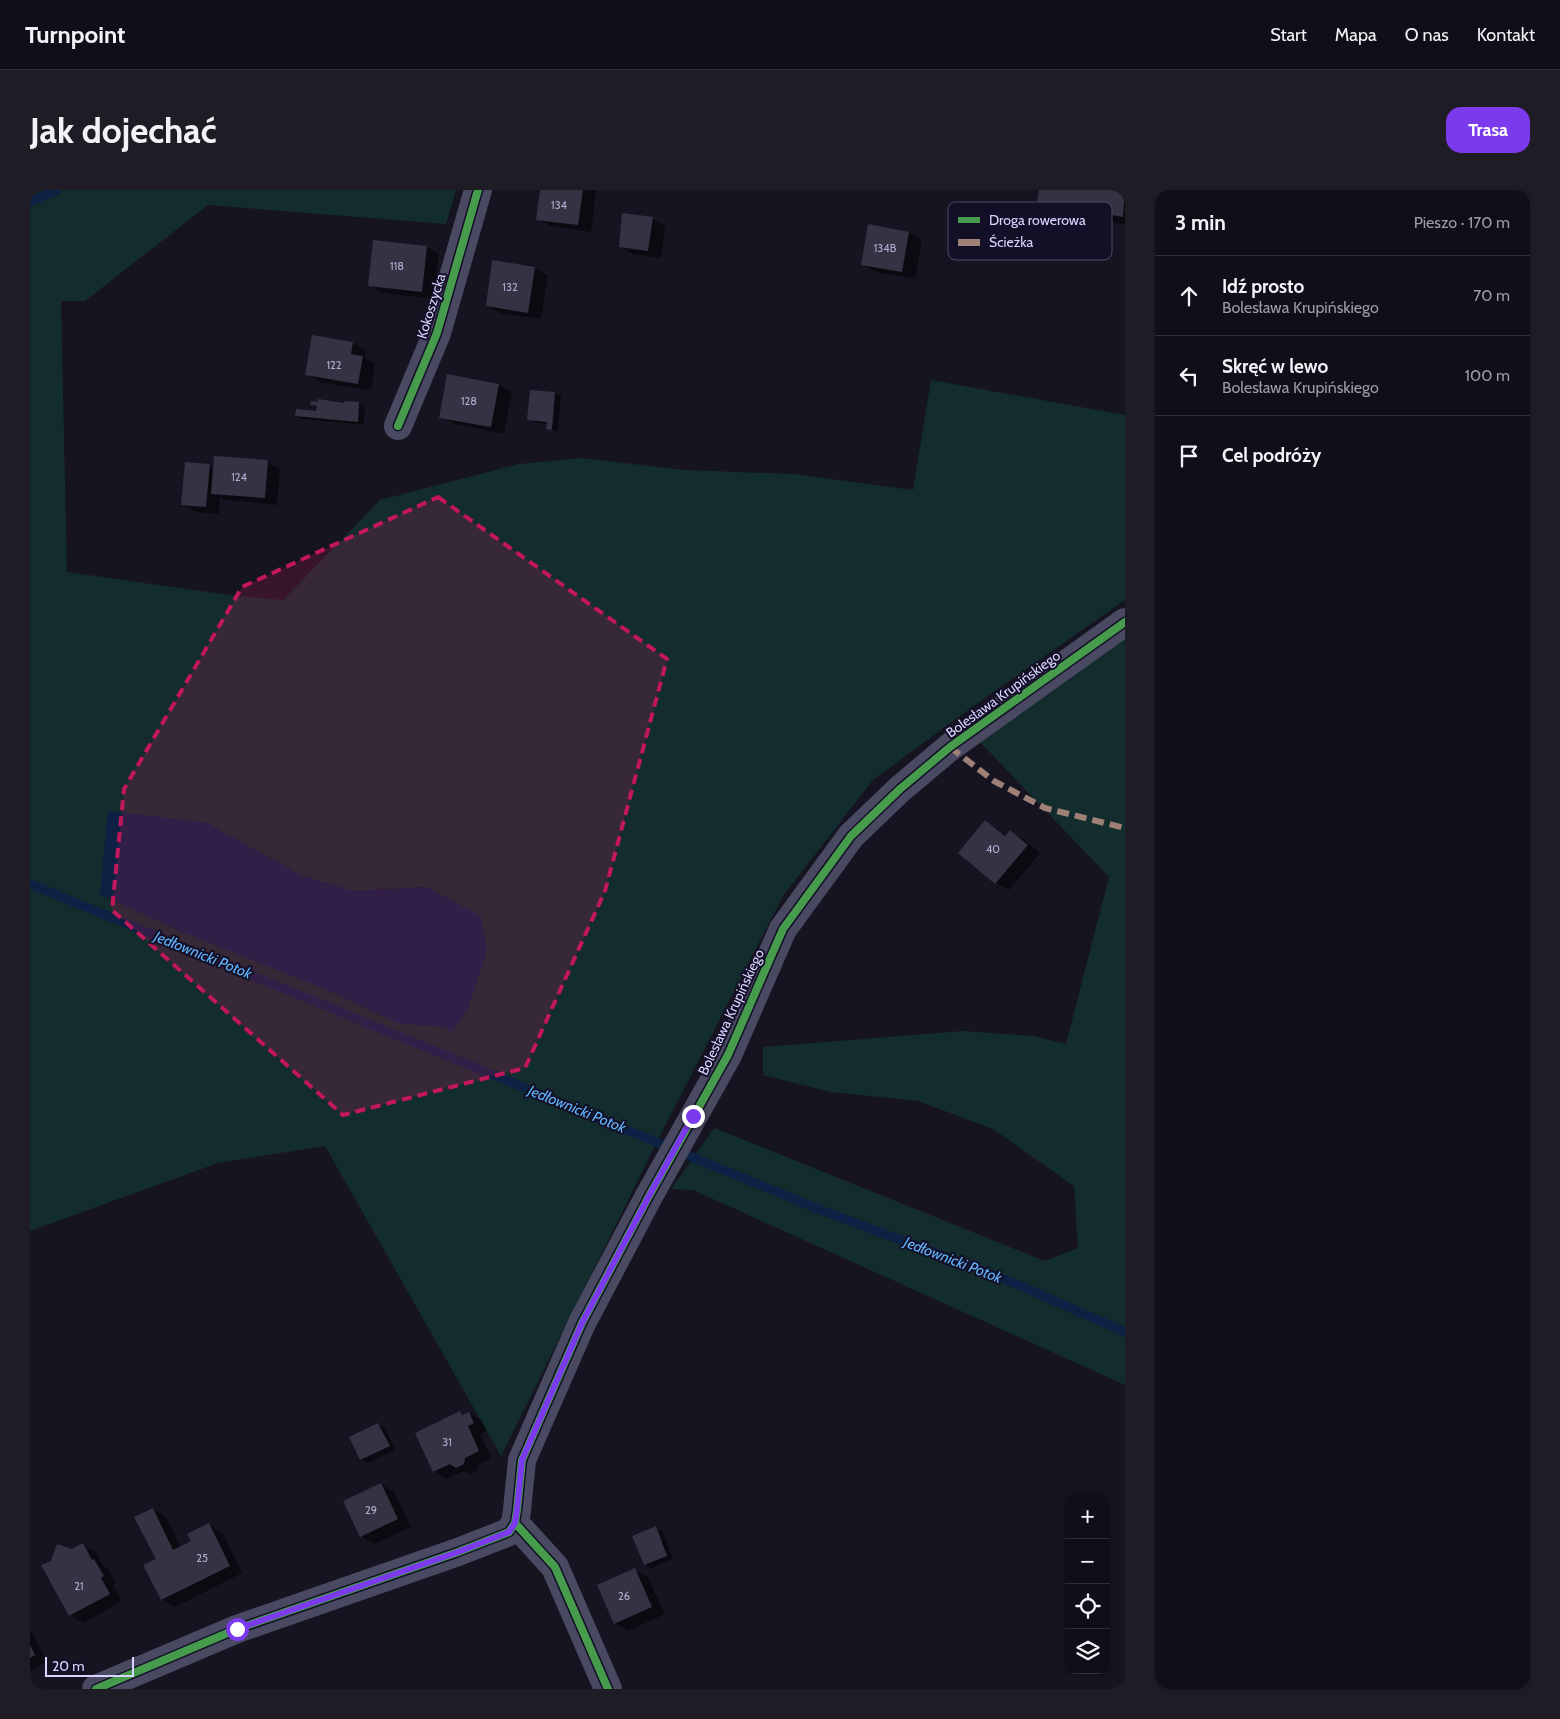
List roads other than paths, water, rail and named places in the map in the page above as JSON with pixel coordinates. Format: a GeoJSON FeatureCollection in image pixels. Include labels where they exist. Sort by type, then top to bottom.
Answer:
{"type":"FeatureCollection","features":[{"type":"Feature","properties":{"kind":"street","name":"Kokoszycka"},"geometry":{"type":"LineString","coordinates":[[398,426],[437,333],[478,190]]}},
{"type":"Feature","properties":{"kind":"street","name":"Bolesława Krupińskiego"},"geometry":{"type":"LineString","coordinates":[[515,1523],[522,1460],[582,1323],[649,1196],[728,1055],[783,928],[852,836],[900,789],[950,748],[1125,622]]}},
{"type":"Feature","properties":{"kind":"street"},"geometry":{"type":"LineString","coordinates":[[96,1689],[237,1629],[489,1541],[509,1532],[515,1523],[554,1567],[608,1689]]}},
{"type":"Feature","properties":{"kind":"water"},"geometry":{"type":"Polygon","coordinates":[[[108,811],[205,822],[301,875],[352,891],[427,887],[481,916],[487,951],[467,1011],[452,1032],[444,1027],[398,1023],[325,989],[178,930],[100,894],[108,811]]]}},
{"type":"Feature","properties":{"kind":"waterway"},"geometry":{"type":"LineString","coordinates":[[30,202],[57,190]]}},
{"type":"Feature","properties":{"kind":"waterway","name":"Jedłownicki Potok"},"geometry":{"type":"LineString","coordinates":[[30,884],[818,1209],[1000,1277],[1125,1332]]}}]}
